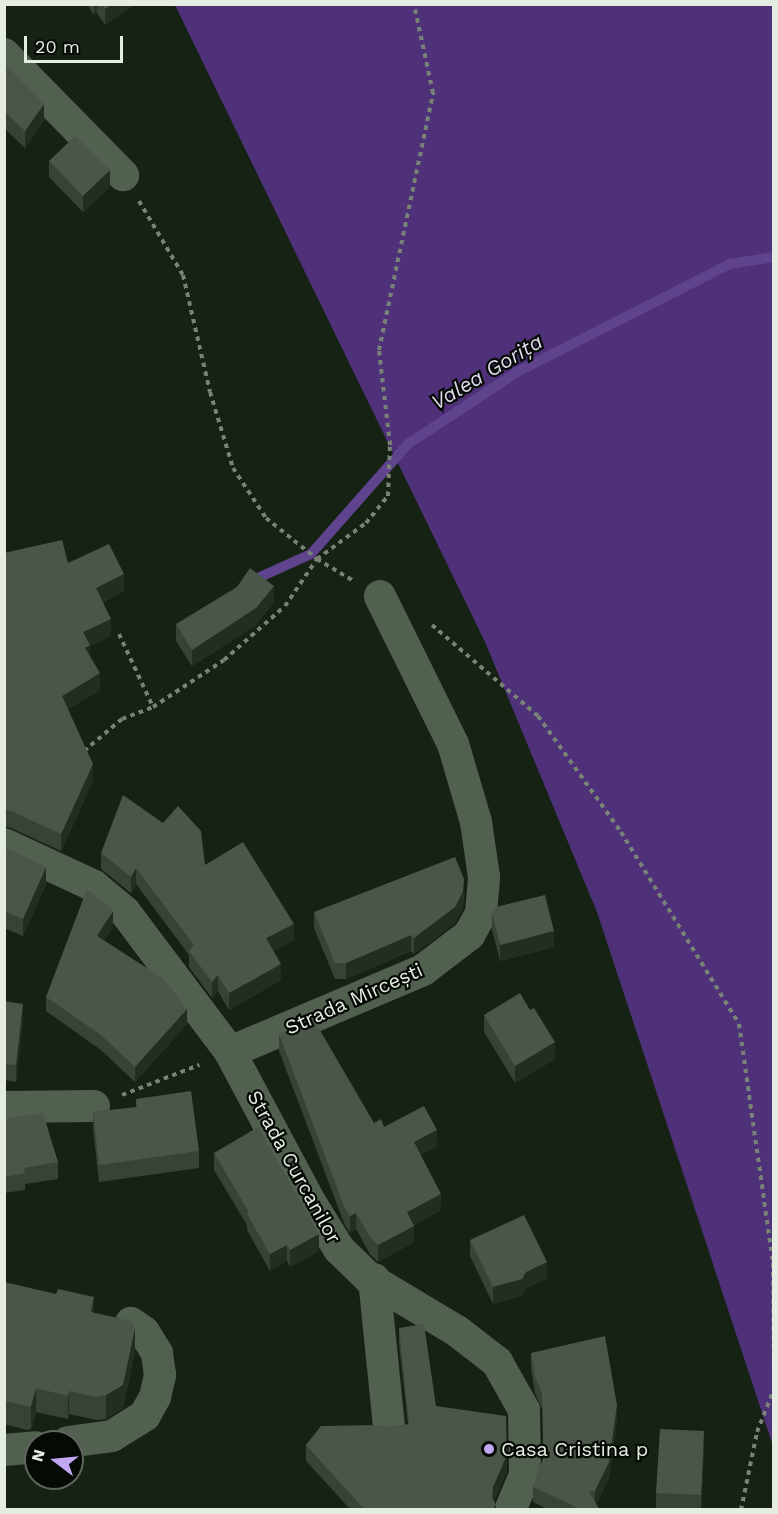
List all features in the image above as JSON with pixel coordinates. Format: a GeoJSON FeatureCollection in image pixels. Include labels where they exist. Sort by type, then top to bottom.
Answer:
{"type":"FeatureCollection","features":[{"type":"Feature","properties":{"kind":"street"},"geometry":{"type":"LineString","coordinates":[[4,54],[123,175]]}},
{"type":"Feature","properties":{"kind":"street","name":"Strada Mircești"},"geometry":{"type":"LineString","coordinates":[[230,1052],[423,970],[469,935],[481,913],[484,877],[476,822],[453,744],[380,596]]}},
{"type":"Feature","properties":{"kind":"street","name":"Strada Curcanilor"},"geometry":{"type":"LineString","coordinates":[[4,844],[94,886],[125,912],[230,1052],[309,1200],[339,1249],[374,1279],[457,1331],[497,1362],[524,1410],[525,1475],[510,1509]]}},
{"type":"Feature","properties":{"kind":"street"},"geometry":{"type":"LineString","coordinates":[[4,1107],[94,1106]]}},
{"type":"Feature","properties":{"kind":"street"},"geometry":{"type":"LineString","coordinates":[[374,1279],[389,1426]]}},
{"type":"Feature","properties":{"kind":"street"},"geometry":{"type":"LineString","coordinates":[[84,1440],[112,1436],[119,1432],[145,1415],[155,1397],[160,1375],[157,1353],[144,1332],[131,1323]]}},
{"type":"Feature","properties":{"kind":"street"},"geometry":{"type":"LineString","coordinates":[[4,1450],[24,1448]]}},
{"type":"Feature","properties":{"kind":"path"},"geometry":{"type":"LineString","coordinates":[[81,753],[122,719],[153,707],[224,660],[285,606],[317,559],[366,523],[387,496],[390,445],[379,350],[433,93],[414,4]]}},
{"type":"Feature","properties":{"kind":"path"},"geometry":{"type":"LineString","coordinates":[[123,175],[183,275],[210,392],[234,468],[266,518],[317,559],[380,596]]}},
{"type":"Feature","properties":{"kind":"path"},"geometry":{"type":"LineString","coordinates":[[429,623],[439,629],[538,716],[621,832],[739,1024],[772,1263],[774,1379]]}},
{"type":"Feature","properties":{"kind":"path"},"geometry":{"type":"LineString","coordinates":[[119,633],[153,707]]}},
{"type":"Feature","properties":{"kind":"path"},"geometry":{"type":"LineString","coordinates":[[94,1106],[230,1052]]}},
{"type":"Feature","properties":{"kind":"path"},"geometry":{"type":"LineString","coordinates":[[741,1509],[757,1432],[774,1389]]}},
{"type":"Feature","properties":{"kind":"shaded area"},"geometry":{"type":"Polygon","coordinates":[[[175,5],[773,5],[773,1446],[597,912],[485,642],[175,5]]]}},
{"type":"Feature","properties":{"kind":"building"},"geometry":{"type":"Polygon","coordinates":[[[4,63],[44,104],[25,131],[4,111],[4,63]]]}},
{"type":"Feature","properties":{"kind":"building"},"geometry":{"type":"Polygon","coordinates":[[[75,136],[110,170],[83,196],[49,161],[75,136]]]}},
{"type":"Feature","properties":{"kind":"building"},"geometry":{"type":"Polygon","coordinates":[[[62,540],[68,563],[109,544],[124,574],[96,588],[111,619],[83,632],[90,645],[85,648],[100,673],[62,696],[93,764],[61,834],[4,809],[4,553],[62,540]]]}},
{"type":"Feature","properties":{"kind":"building"},"geometry":{"type":"Polygon","coordinates":[[[250,568],[274,586],[256,608],[192,650],[176,624],[237,587],[250,568]]]}},
{"type":"Feature","properties":{"kind":"building"},"geometry":{"type":"Polygon","coordinates":[[[123,795],[163,823],[178,806],[201,831],[205,865],[243,842],[294,924],[266,938],[281,964],[229,993],[218,975],[212,982],[189,951],[194,945],[136,868],[131,877],[101,853],[123,795]]]}},
{"type":"Feature","properties":{"kind":"building"},"geometry":{"type":"Polygon","coordinates":[[[4,847],[46,867],[23,919],[4,911],[4,847]]]}},
{"type":"Feature","properties":{"kind":"building"},"geometry":{"type":"Polygon","coordinates":[[[455,857],[464,879],[463,892],[455,907],[414,938],[411,935],[346,963],[335,963],[314,912],[455,857]]]}},
{"type":"Feature","properties":{"kind":"building"},"geometry":{"type":"Polygon","coordinates":[[[87,889],[113,911],[97,936],[164,979],[187,1009],[135,1067],[101,1035],[46,997],[87,889]]]}},
{"type":"Feature","properties":{"kind":"building"},"geometry":{"type":"Polygon","coordinates":[[[545,895],[554,931],[500,945],[492,913],[496,907],[545,895]]]}},
{"type":"Feature","properties":{"kind":"building"},"geometry":{"type":"Polygon","coordinates":[[[520,993],[530,1010],[534,1008],[555,1042],[515,1066],[484,1015],[520,993]]]}},
{"type":"Feature","properties":{"kind":"building"},"geometry":{"type":"Polygon","coordinates":[[[4,1001],[23,1004],[16,1065],[4,1064],[4,1001]]]}},
{"type":"Feature","properties":{"kind":"building"},"geometry":{"type":"Polygon","coordinates":[[[314,1020],[374,1123],[381,1119],[384,1127],[424,1106],[437,1130],[414,1142],[441,1194],[407,1212],[414,1226],[378,1245],[370,1237],[356,1213],[350,1216],[344,1206],[279,1034],[314,1020]]]}},
{"type":"Feature","properties":{"kind":"building"},"geometry":{"type":"Polygon","coordinates":[[[191,1091],[199,1151],[99,1165],[93,1112],[137,1107],[136,1099],[191,1091]]]}},
{"type":"Feature","properties":{"kind":"building"},"geometry":{"type":"Polygon","coordinates":[[[43,1113],[58,1162],[24,1168],[25,1173],[4,1177],[4,1119],[43,1113]]]}},
{"type":"Feature","properties":{"kind":"building"},"geometry":{"type":"Polygon","coordinates":[[[258,1127],[319,1234],[290,1250],[287,1245],[270,1254],[247,1214],[249,1212],[214,1153],[258,1127]]]}},
{"type":"Feature","properties":{"kind":"building"},"geometry":{"type":"Polygon","coordinates":[[[524,1215],[547,1262],[526,1272],[522,1279],[493,1287],[470,1240],[524,1215]]]}},
{"type":"Feature","properties":{"kind":"building"},"geometry":{"type":"Polygon","coordinates":[[[4,1282],[56,1294],[58,1289],[94,1297],[91,1312],[131,1321],[135,1328],[123,1385],[106,1395],[96,1397],[69,1391],[68,1396],[36,1388],[31,1406],[4,1401],[4,1282]]]}},
{"type":"Feature","properties":{"kind":"building"},"geometry":{"type":"Polygon","coordinates":[[[424,1324],[436,1406],[506,1416],[507,1455],[493,1487],[492,1497],[496,1505],[492,1509],[364,1509],[306,1445],[321,1426],[380,1425],[390,1428],[409,1424],[399,1328],[424,1324]]]}},
{"type":"Feature","properties":{"kind":"building"},"geometry":{"type":"Polygon","coordinates":[[[605,1336],[617,1405],[609,1462],[595,1491],[589,1491],[599,1509],[580,1509],[533,1487],[543,1459],[543,1422],[542,1393],[535,1377],[531,1353],[605,1336]]]}},
{"type":"Feature","properties":{"kind":"building"},"geometry":{"type":"Polygon","coordinates":[[[660,1429],[704,1431],[701,1495],[656,1493],[660,1429]]]}},
{"type":"Feature","properties":{"kind":"waterway","name":"Valea Gorița"},"geometry":{"type":"LineString","coordinates":[[260,577],[311,554],[408,444],[517,372],[730,264],[774,257]]}},
{"type":"Feature","properties":{"kind":"place","name":"Casa Cristina p"},"geometry":{"type":"Point","coordinates":[489,1449]}}]}
